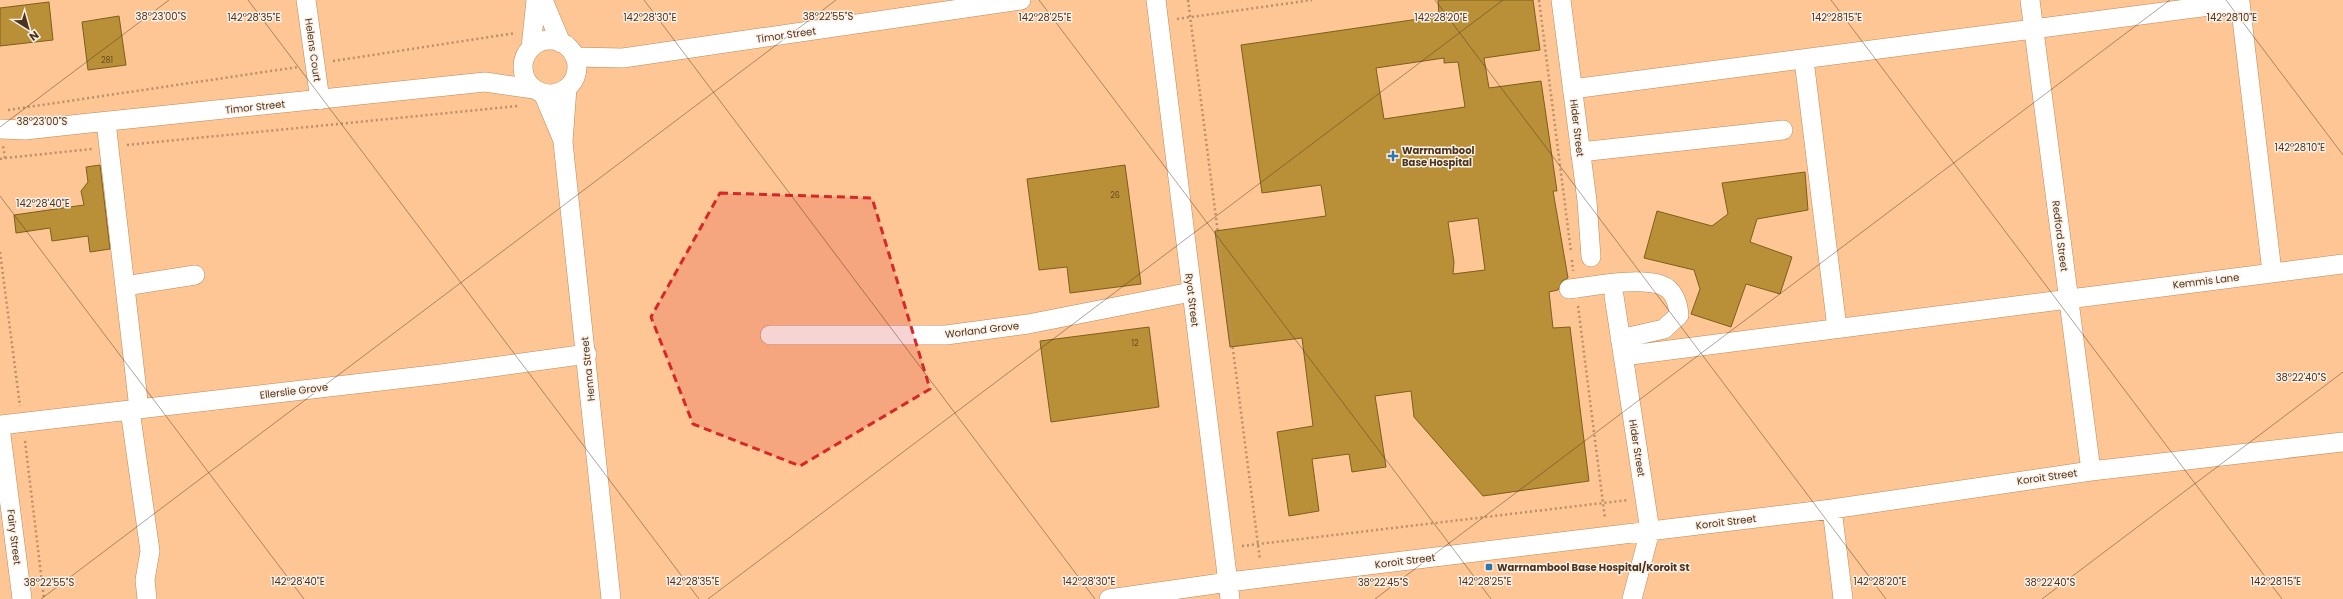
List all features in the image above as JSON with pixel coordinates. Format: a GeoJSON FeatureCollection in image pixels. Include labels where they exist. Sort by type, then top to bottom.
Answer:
{"type":"FeatureCollection","features":[{"type":"Feature","properties":{"kind":"street","name":"Helens Court"},"geometry":{"type":"LineString","coordinates":[[306,0],[320,100]]}},
{"type":"Feature","properties":{"kind":"street"},"geometry":{"type":"LineString","coordinates":[[529,47],[542,41],[561,43],[567,46],[575,57],[577,71],[571,83],[551,94],[541,95],[525,77],[529,47],[536,0]]}},
{"type":"Feature","properties":{"kind":"street"},"geometry":{"type":"LineString","coordinates":[[543,0],[561,43]]}},
{"type":"Feature","properties":{"kind":"street","name":"Timor Street"},"geometry":{"type":"LineString","coordinates":[[575,57],[623,58],[1021,0]]}},
{"type":"Feature","properties":{"kind":"street","name":"Ryot Street"},"geometry":{"type":"LineString","coordinates":[[1156,0],[1191,292],[1230,591]]}},
{"type":"Feature","properties":{"kind":"street","name":"Hider Street"},"geometry":{"type":"LineString","coordinates":[[1560,0],[1580,152],[1591,257]]}},
{"type":"Feature","properties":{"kind":"street","name":"Redford Street"},"geometry":{"type":"LineString","coordinates":[[2030,0],[2091,471]]}},
{"type":"Feature","properties":{"kind":"street"},"geometry":{"type":"LineString","coordinates":[[1572,89],[1804,60],[2240,2],[2272,272]]}},
{"type":"Feature","properties":{"kind":"street","name":"Timor Street"},"geometry":{"type":"LineString","coordinates":[[485,82],[529,47]]}},
{"type":"Feature","properties":{"kind":"street","name":"Timor Street"},"geometry":{"type":"LineString","coordinates":[[571,83],[623,58]]}},
{"type":"Feature","properties":{"kind":"street"},"geometry":{"type":"LineString","coordinates":[[1804,60],[1837,328]]}},
{"type":"Feature","properties":{"kind":"street","name":"Timor Street"},"geometry":{"type":"LineString","coordinates":[[0,129],[25,130],[485,82],[541,95]]}},
{"type":"Feature","properties":{"kind":"street","name":"Henna Street"},"geometry":{"type":"LineString","coordinates":[[571,83],[564,142],[612,598]]}},
{"type":"Feature","properties":{"kind":"street","name":"Henna Street"},"geometry":{"type":"LineString","coordinates":[[541,95],[564,142]]}},
{"type":"Feature","properties":{"kind":"street"},"geometry":{"type":"LineString","coordinates":[[106,122],[150,551],[145,580],[147,599]]}},
{"type":"Feature","properties":{"kind":"street","name":"Timor Street"},"geometry":{"type":"LineString","coordinates":[[0,140],[25,130]]}},
{"type":"Feature","properties":{"kind":"street"},"geometry":{"type":"LineString","coordinates":[[1580,152],[1783,130]]}},
{"type":"Feature","properties":{"kind":"street","name":"Kemmis Lane"},"geometry":{"type":"LineString","coordinates":[[1622,347],[1837,328],[2343,264]]}},
{"type":"Feature","properties":{"kind":"street"},"geometry":{"type":"LineString","coordinates":[[124,286],[195,275]]}},
{"type":"Feature","properties":{"kind":"street"},"geometry":{"type":"LineString","coordinates":[[1572,289],[1638,282],[1662,285],[1677,300],[1679,315],[1664,329],[1622,347]]}},
{"type":"Feature","properties":{"kind":"street","name":"Worland Grove"},"geometry":{"type":"LineString","coordinates":[[770,335],[946,336],[1028,324],[1191,292]]}},
{"type":"Feature","properties":{"kind":"street","name":"Hider Street"},"geometry":{"type":"LineString","coordinates":[[1614,296],[1650,531],[1632,599]]}},
{"type":"Feature","properties":{"kind":"street","name":"Ellerslie Grove"},"geometry":{"type":"LineString","coordinates":[[0,426],[441,374],[587,354]]}},
{"type":"Feature","properties":{"kind":"street","name":"Fairy Street"},"geometry":{"type":"LineString","coordinates":[[0,426],[22,599]]}},
{"type":"Feature","properties":{"kind":"street","name":"Koroit Street"},"geometry":{"type":"LineString","coordinates":[[1110,599],[1230,591],[1262,578],[1832,509],[2091,471],[2343,442]]}},
{"type":"Feature","properties":{"kind":"street"},"geometry":{"type":"LineString","coordinates":[[1832,509],[1843,599]]}},
{"type":"Feature","properties":{"kind":"path"},"geometry":{"type":"LineString","coordinates":[[1188,0],[1262,578]]}},
{"type":"Feature","properties":{"kind":"path"},"geometry":{"type":"LineString","coordinates":[[1158,21],[1312,0]]}},
{"type":"Feature","properties":{"kind":"path"},"geometry":{"type":"LineString","coordinates":[[1539,0],[1572,289],[1607,536]]}},
{"type":"Feature","properties":{"kind":"path"},"geometry":{"type":"LineString","coordinates":[[0,111],[315,64],[529,47]]}},
{"type":"Feature","properties":{"kind":"path"},"geometry":{"type":"LineString","coordinates":[[5,158],[541,95]]}},
{"type":"Feature","properties":{"kind":"path"},"geometry":{"type":"LineString","coordinates":[[1224,548],[1644,498]]}},
{"type":"Feature","properties":{"kind":"highlighted area"},"geometry":{"type":"Polygon","coordinates":[[[720,193],[872,198],[930,389],[800,466],[693,424],[651,317],[720,193]]]}},
{"type":"Feature","properties":{"kind":"building","name":"Warrnambool Base Hospital"},"geometry":{"type":"Polygon","coordinates":[[[1438,0],[1533,0],[1540,50],[1484,58],[1489,88],[1541,81],[1557,191],[1553,191],[1568,278],[1562,281],[1558,290],[1549,292],[1553,328],[1570,327],[1589,481],[1483,496],[1414,417],[1411,391],[1375,396],[1386,467],[1352,472],[1349,454],[1312,459],[1319,511],[1289,516],[1277,432],[1313,426],[1302,338],[1230,347],[1215,231],[1326,216],[1321,185],[1262,193],[1241,45],[1439,16],[1438,0]],[[1444,58],[1376,68],[1384,119],[1465,107],[1458,62],[1444,63],[1444,58]],[[1478,218],[1448,222],[1454,262],[1453,274],[1485,270],[1478,218]]]}},
{"type":"Feature","properties":{"kind":"building"},"geometry":{"type":"Polygon","coordinates":[[[49,2],[53,40],[0,46],[0,8],[49,2]]]}},
{"type":"Feature","properties":{"kind":"building"},"geometry":{"type":"Polygon","coordinates":[[[119,16],[126,65],[88,70],[82,22],[119,16]]]}},
{"type":"Feature","properties":{"kind":"building"},"geometry":{"type":"Polygon","coordinates":[[[100,165],[110,249],[90,252],[88,236],[52,241],[50,228],[16,233],[14,215],[84,205],[81,191],[88,182],[86,167],[100,165]]]}},
{"type":"Feature","properties":{"kind":"building"},"geometry":{"type":"Polygon","coordinates":[[[1125,165],[1141,284],[1070,293],[1067,267],[1039,270],[1027,179],[1125,165]]]}},
{"type":"Feature","properties":{"kind":"building"},"geometry":{"type":"Polygon","coordinates":[[[1805,172],[1808,210],[1757,219],[1750,242],[1792,257],[1780,294],[1746,284],[1731,327],[1691,314],[1700,289],[1694,270],[1644,258],[1657,211],[1712,226],[1728,214],[1722,183],[1805,172]]]}},
{"type":"Feature","properties":{"kind":"building"},"geometry":{"type":"Polygon","coordinates":[[[1149,327],[1159,407],[1051,422],[1040,341],[1149,327]]]}},
{"type":"Feature","properties":{"kind":"place","name":"Warrnambool Base Hospital"},"geometry":{"type":"Point","coordinates":[1393,156]}},
{"type":"Feature","properties":{"kind":"place","name":"Warrnambool Base Hospital/Koroit St"},"geometry":{"type":"Point","coordinates":[1489,567]}}]}
